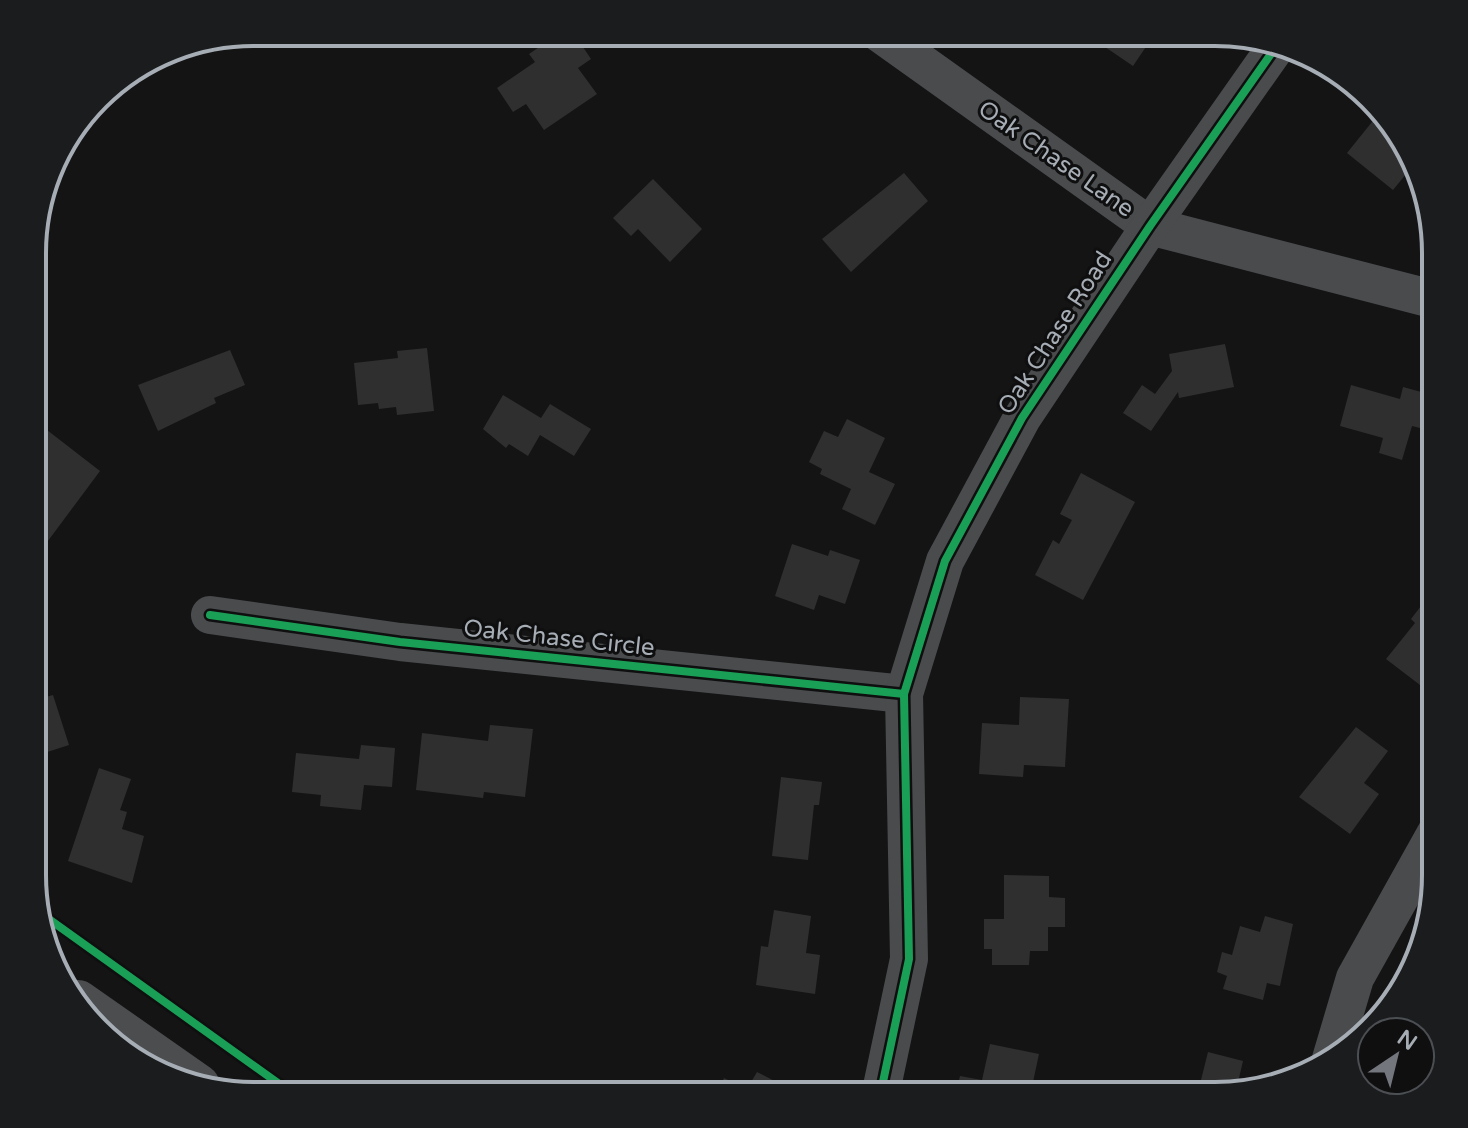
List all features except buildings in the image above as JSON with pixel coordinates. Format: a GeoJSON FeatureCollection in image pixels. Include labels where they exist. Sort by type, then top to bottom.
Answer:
{"type":"FeatureCollection","features":[{"type":"Feature","properties":{"kind":"main road"},"geometry":{"type":"LineString","coordinates":[[111,1025],[158,1058]]}},
{"type":"Feature","properties":{"kind":"street","name":"Oak Chase Lane"},"geometry":{"type":"LineString","coordinates":[[898,46],[1150,226],[1422,296]]}},
{"type":"Feature","properties":{"kind":"street","name":"Oak Chase Road"},"geometry":{"type":"LineString","coordinates":[[883,1082],[909,959],[904,694],[945,561],[1022,418],[1150,226],[1271,54]]}},
{"type":"Feature","properties":{"kind":"street","name":"Oak Chase Circle"},"geometry":{"type":"LineString","coordinates":[[210,615],[400,642],[904,694]]}},
{"type":"Feature","properties":{"kind":"street"},"geometry":{"type":"LineString","coordinates":[[1336,1043],[1355,978],[1422,858]]}},
{"type":"Feature","properties":{"kind":"cycle path"},"geometry":{"type":"LineString","coordinates":[[883,1082],[909,959],[904,694],[945,561],[1022,418],[1150,226],[1271,54]]}},
{"type":"Feature","properties":{"kind":"cycle path"},"geometry":{"type":"LineString","coordinates":[[210,615],[400,642],[904,694]]}},
{"type":"Feature","properties":{"kind":"cycle path"},"geometry":{"type":"LineString","coordinates":[[51,921],[276,1082]]}}]}
